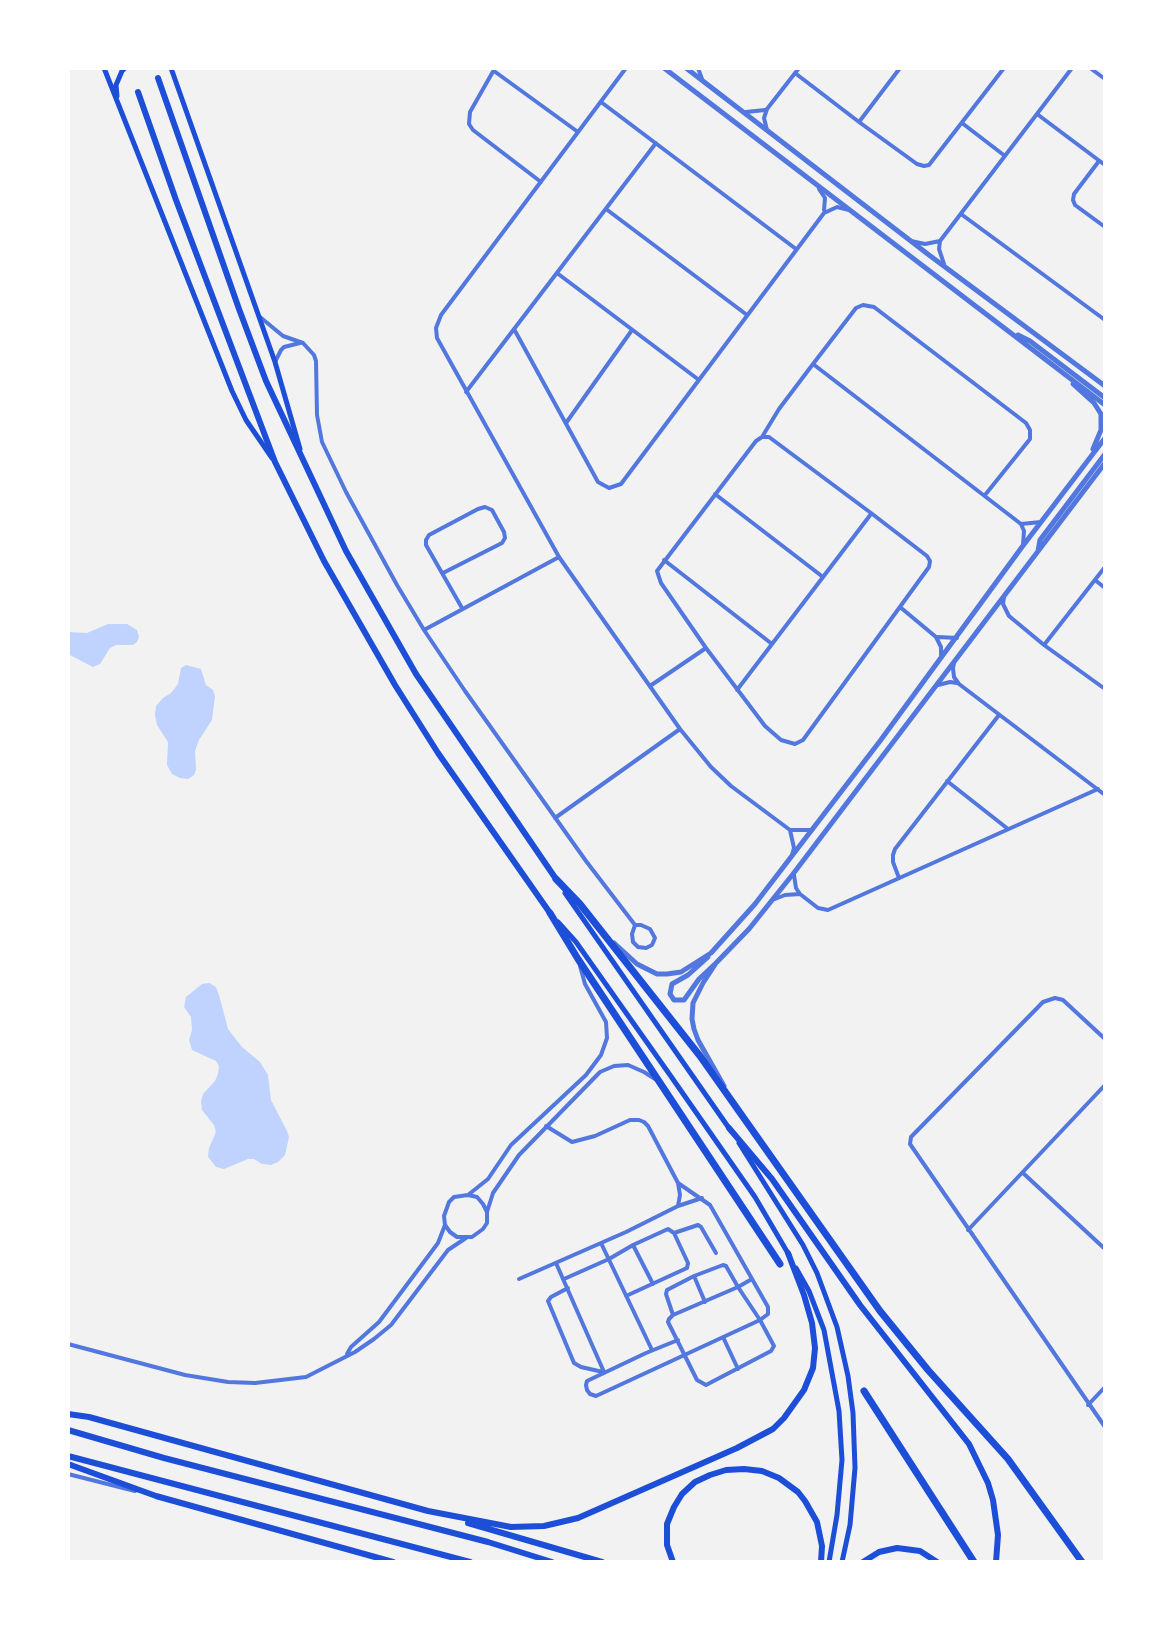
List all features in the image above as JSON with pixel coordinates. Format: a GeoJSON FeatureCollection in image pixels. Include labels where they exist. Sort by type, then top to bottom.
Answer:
{"type":"FeatureCollection","features":[{"type":"Feature","properties":{"kind":"highway"},"geometry":{"type":"LineString","coordinates":[[556,879],[607,937],[700,1056],[880,1311],[1008,1459],[1082,1562]]}},
{"type":"Feature","properties":{"kind":"highway"},"geometry":{"type":"LineString","coordinates":[[550,913],[657,1081],[780,1264]]}},
{"type":"Feature","properties":{"kind":"highway"},"geometry":{"type":"LineString","coordinates":[[864,1391],[974,1562]]}},
{"type":"Feature","properties":{"kind":"main road"},"geometry":{"type":"LineString","coordinates":[[117,100],[116,85],[125,68]]}},
{"type":"Feature","properties":{"kind":"main road"},"geometry":{"type":"LineString","coordinates":[[106,69],[232,391],[246,420],[275,462]]}},
{"type":"Feature","properties":{"kind":"main road"},"geometry":{"type":"LineString","coordinates":[[170,70],[260,317],[302,461]]}},
{"type":"Feature","properties":{"kind":"main road"},"geometry":{"type":"LineString","coordinates":[[158,78],[266,381],[346,551],[409,662],[729,1128],[789,1220],[817,1273],[837,1327],[853,1413],[855,1468],[850,1525],[842,1562]]}},
{"type":"Feature","properties":{"kind":"main road"},"geometry":{"type":"LineString","coordinates":[[138,92],[275,462],[324,561],[438,753],[550,913],[576,942],[755,1197],[809,1291],[824,1330],[839,1411],[842,1460],[829,1562]]}},
{"type":"Feature","properties":{"kind":"main road"},"geometry":{"type":"LineString","coordinates":[[729,1128],[772,1179],[860,1305],[961,1433],[988,1483],[998,1535],[996,1562]]}},
{"type":"Feature","properties":{"kind":"main road"},"geometry":{"type":"LineString","coordinates":[[428,1511],[511,1527],[560,1523],[658,1484],[773,1429],[804,1390],[813,1368],[815,1348],[812,1323],[788,1253]]}},
{"type":"Feature","properties":{"kind":"main road"},"geometry":{"type":"LineString","coordinates":[[68,1412],[602,1562]]}},
{"type":"Feature","properties":{"kind":"main road"},"geometry":{"type":"LineString","coordinates":[[68,1430],[164,1458],[411,1521],[552,1562]]}},
{"type":"Feature","properties":{"kind":"main road"},"geometry":{"type":"LineString","coordinates":[[68,1456],[470,1562]]}},
{"type":"Feature","properties":{"kind":"main road"},"geometry":{"type":"LineString","coordinates":[[68,1464],[156,1496],[391,1562]]}},
{"type":"Feature","properties":{"kind":"main road"},"geometry":{"type":"LineString","coordinates":[[673,1562],[667,1545],[667,1524],[682,1494],[695,1482],[710,1475],[744,1469],[762,1471],[779,1478],[798,1492],[817,1522],[822,1546],[821,1562]]}},
{"type":"Feature","properties":{"kind":"main road"},"geometry":{"type":"LineString","coordinates":[[863,1562],[879,1552],[897,1548],[920,1551],[937,1562]]}},
{"type":"Feature","properties":{"kind":"street"},"geometry":{"type":"LineString","coordinates":[[626,68],[441,315],[436,328],[437,338],[559,557],[680,729],[721,778],[790,830],[812,830]]}},
{"type":"Feature","properties":{"kind":"street"},"geometry":{"type":"LineString","coordinates":[[664,68],[1105,405]]}},
{"type":"Feature","properties":{"kind":"street"},"geometry":{"type":"LineString","coordinates":[[686,68],[945,267],[1105,384]]}},
{"type":"Feature","properties":{"kind":"street"},"geometry":{"type":"LineString","coordinates":[[698,68],[703,81]]}},
{"type":"Feature","properties":{"kind":"street"},"geometry":{"type":"LineString","coordinates":[[859,122],[900,68]]}},
{"type":"Feature","properties":{"kind":"street"},"geometry":{"type":"LineString","coordinates":[[768,130],[764,118],[767,109],[797,70],[859,122],[917,164],[929,165],[1004,68]]}},
{"type":"Feature","properties":{"kind":"street"},"geometry":{"type":"LineString","coordinates":[[911,241],[925,244],[940,241],[1072,68]]}},
{"type":"Feature","properties":{"kind":"street"},"geometry":{"type":"LineString","coordinates":[[1090,68],[1105,79]]}},
{"type":"Feature","properties":{"kind":"street"},"geometry":{"type":"LineString","coordinates":[[541,182],[469,124],[469,115],[494,70],[578,132]]}},
{"type":"Feature","properties":{"kind":"street"},"geometry":{"type":"LineString","coordinates":[[601,102],[796,249]]}},
{"type":"Feature","properties":{"kind":"street"},"geometry":{"type":"LineString","coordinates":[[744,112],[767,109]]}},
{"type":"Feature","properties":{"kind":"street"},"geometry":{"type":"LineString","coordinates":[[1037,114],[1105,165]]}},
{"type":"Feature","properties":{"kind":"street"},"geometry":{"type":"LineString","coordinates":[[962,123],[1005,156]]}},
{"type":"Feature","properties":{"kind":"street"},"geometry":{"type":"LineString","coordinates":[[466,392],[656,143]]}},
{"type":"Feature","properties":{"kind":"street"},"geometry":{"type":"LineString","coordinates":[[1099,161],[1074,194],[1073,200],[1075,205],[1105,227]]}},
{"type":"Feature","properties":{"kind":"street"},"geometry":{"type":"LineString","coordinates":[[818,186],[825,198],[824,213]]}},
{"type":"Feature","properties":{"kind":"street"},"geometry":{"type":"LineString","coordinates":[[514,329],[598,482],[609,488],[621,484],[824,213],[837,207],[849,210]]}},
{"type":"Feature","properties":{"kind":"street"},"geometry":{"type":"LineString","coordinates":[[606,209],[747,315]]}},
{"type":"Feature","properties":{"kind":"street"},"geometry":{"type":"LineString","coordinates":[[961,214],[1105,320]]}},
{"type":"Feature","properties":{"kind":"street"},"geometry":{"type":"LineString","coordinates":[[940,241],[941,259],[945,267]]}},
{"type":"Feature","properties":{"kind":"street"},"geometry":{"type":"LineString","coordinates":[[557,273],[699,380]]}},
{"type":"Feature","properties":{"kind":"street"},"geometry":{"type":"LineString","coordinates":[[762,437],[769,437],[930,561],[929,567],[803,740],[788,743],[765,726],[737,690],[658,578],[657,571],[762,437],[779,409],[856,308],[874,307],[1026,423],[1030,439],[985,495]]}},
{"type":"Feature","properties":{"kind":"street"},"geometry":{"type":"LineString","coordinates":[[260,317],[283,336],[310,349],[316,361],[317,415],[322,442],[397,585],[465,691],[635,925]]}},
{"type":"Feature","properties":{"kind":"street"},"geometry":{"type":"LineString","coordinates":[[566,423],[632,329]]}},
{"type":"Feature","properties":{"kind":"street"},"geometry":{"type":"LineString","coordinates":[[1013,334],[1030,341],[1105,398]]}},
{"type":"Feature","properties":{"kind":"street"},"geometry":{"type":"LineString","coordinates":[[275,362],[284,347],[303,343]]}},
{"type":"Feature","properties":{"kind":"street"},"geometry":{"type":"LineString","coordinates":[[813,364],[1021,524],[1022,547]]}},
{"type":"Feature","properties":{"kind":"street"},"geometry":{"type":"LineString","coordinates":[[1062,372],[1101,414],[1101,430],[1090,458]]}},
{"type":"Feature","properties":{"kind":"street"},"geometry":{"type":"LineString","coordinates":[[1104,465],[749,929],[699,979],[684,1000],[671,997],[669,991],[672,984],[698,968],[755,904],[1105,438]]}},
{"type":"Feature","properties":{"kind":"street"},"geometry":{"type":"LineString","coordinates":[[1038,552],[1040,540],[1105,454]]}},
{"type":"Feature","properties":{"kind":"street"},"geometry":{"type":"LineString","coordinates":[[715,494],[823,577]]}},
{"type":"Feature","properties":{"kind":"street"},"geometry":{"type":"LineString","coordinates":[[443,573],[502,543],[504,532],[492,510],[485,507],[478,509],[429,535],[426,540],[426,545],[462,608]]}},
{"type":"Feature","properties":{"kind":"street"},"geometry":{"type":"LineString","coordinates":[[737,690],[871,513]]}},
{"type":"Feature","properties":{"kind":"street"},"geometry":{"type":"LineString","coordinates":[[1021,524],[1041,522]]}},
{"type":"Feature","properties":{"kind":"street"},"geometry":{"type":"LineString","coordinates":[[424,630],[559,557]]}},
{"type":"Feature","properties":{"kind":"street"},"geometry":{"type":"LineString","coordinates":[[664,560],[772,644]]}},
{"type":"Feature","properties":{"kind":"street"},"geometry":{"type":"LineString","coordinates":[[1044,645],[1105,567]]}},
{"type":"Feature","properties":{"kind":"street"},"geometry":{"type":"LineString","coordinates":[[1095,580],[1105,588]]}},
{"type":"Feature","properties":{"kind":"street"},"geometry":{"type":"LineString","coordinates":[[1005,592],[1003,604],[1009,616],[1105,689]]}},
{"type":"Feature","properties":{"kind":"street"},"geometry":{"type":"LineString","coordinates":[[900,607],[936,637],[941,647],[941,660]]}},
{"type":"Feature","properties":{"kind":"street"},"geometry":{"type":"LineString","coordinates":[[936,637],[957,638]]}},
{"type":"Feature","properties":{"kind":"street"},"geometry":{"type":"LineString","coordinates":[[650,686],[706,648]]}},
{"type":"Feature","properties":{"kind":"street"},"geometry":{"type":"LineString","coordinates":[[955,660],[954,677],[959,684],[1105,795]]}},
{"type":"Feature","properties":{"kind":"street"},"geometry":{"type":"LineString","coordinates":[[933,688],[941,683],[959,684]]}},
{"type":"Feature","properties":{"kind":"street"},"geometry":{"type":"LineString","coordinates":[[899,878],[893,862],[895,849],[999,715]]}},
{"type":"Feature","properties":{"kind":"street"},"geometry":{"type":"LineString","coordinates":[[555,818],[680,729]]}},
{"type":"Feature","properties":{"kind":"street"},"geometry":{"type":"LineString","coordinates":[[947,781],[1008,830]]}},
{"type":"Feature","properties":{"kind":"street"},"geometry":{"type":"LineString","coordinates":[[793,874],[800,894],[818,908],[828,910],[1098,789]]}},
{"type":"Feature","properties":{"kind":"street"},"geometry":{"type":"LineString","coordinates":[[790,830],[794,848],[792,856]]}},
{"type":"Feature","properties":{"kind":"street"},"geometry":{"type":"LineString","coordinates":[[772,900],[800,894]]}},
{"type":"Feature","properties":{"kind":"street"},"geometry":{"type":"LineString","coordinates":[[635,925],[650,929],[655,938],[652,945],[638,947],[633,942],[635,925]]}},
{"type":"Feature","properties":{"kind":"street"},"geometry":{"type":"LineString","coordinates":[[607,937],[637,964],[657,974],[681,972],[711,953]]}},
{"type":"Feature","properties":{"kind":"street"},"geometry":{"type":"LineString","coordinates":[[468,1195],[488,1179],[520,1136],[586,1075],[605,1047],[606,1022],[585,984],[578,959]]}},
{"type":"Feature","properties":{"kind":"street"},"geometry":{"type":"LineString","coordinates":[[716,963],[695,999],[692,1019],[698,1040],[730,1098]]}},
{"type":"Feature","properties":{"kind":"street"},"geometry":{"type":"LineString","coordinates":[[1105,1039],[1063,1000],[1055,998],[1043,1002],[911,1137],[910,1144],[1105,1427]]}},
{"type":"Feature","properties":{"kind":"street"},"geometry":{"type":"LineString","coordinates":[[68,1344],[185,1375],[228,1382],[255,1383],[306,1377],[355,1352],[391,1325],[451,1247],[479,1234],[487,1223],[487,1212],[498,1184],[529,1143],[600,1072],[620,1065],[635,1067],[657,1081]]}},
{"type":"Feature","properties":{"kind":"street"},"geometry":{"type":"LineString","coordinates":[[968,1230],[1105,1085]]}},
{"type":"Feature","properties":{"kind":"street"},"geometry":{"type":"LineString","coordinates":[[546,1126],[572,1142],[595,1136],[630,1120],[639,1120],[648,1126],[678,1183],[678,1206]]}},
{"type":"Feature","properties":{"kind":"street"},"geometry":{"type":"LineString","coordinates":[[520,1136],[518,1141],[521,1145],[529,1143]]}},
{"type":"Feature","properties":{"kind":"street"},"geometry":{"type":"LineString","coordinates":[[1023,1173],[1105,1249]]}},
{"type":"Feature","properties":{"kind":"street"},"geometry":{"type":"LineString","coordinates":[[678,1183],[702,1198],[712,1209],[768,1307],[768,1314],[596,1396],[590,1394],[587,1381],[678,1340]]}},
{"type":"Feature","properties":{"kind":"street"},"geometry":{"type":"LineString","coordinates":[[346,1356],[351,1347],[379,1322],[438,1243],[449,1202],[454,1197],[477,1197],[487,1212]]}},
{"type":"Feature","properties":{"kind":"street"},"geometry":{"type":"LineString","coordinates":[[519,1279],[702,1198]]}},
{"type":"Feature","properties":{"kind":"street"},"geometry":{"type":"LineString","coordinates":[[445,1225],[457,1237],[466,1238]]}},
{"type":"Feature","properties":{"kind":"street"},"geometry":{"type":"LineString","coordinates":[[674,1233],[698,1225],[716,1253]]}},
{"type":"Feature","properties":{"kind":"street"},"geometry":{"type":"LineString","coordinates":[[564,1279],[668,1229],[674,1233],[688,1263],[687,1268],[626,1296]]}},
{"type":"Feature","properties":{"kind":"street"},"geometry":{"type":"LineString","coordinates":[[1100,1244],[1105,1238]]}},
{"type":"Feature","properties":{"kind":"street"},"geometry":{"type":"LineString","coordinates":[[601,1243],[652,1350]]}},
{"type":"Feature","properties":{"kind":"street"},"geometry":{"type":"LineString","coordinates":[[633,1245],[653,1284]]}},
{"type":"Feature","properties":{"kind":"street"},"geometry":{"type":"LineString","coordinates":[[556,1263],[604,1372]]}},
{"type":"Feature","properties":{"kind":"street"},"geometry":{"type":"LineString","coordinates":[[673,1315],[667,1290],[723,1265],[728,1268],[738,1287],[760,1320],[774,1346],[706,1385],[697,1380],[668,1322],[673,1315],[738,1287],[752,1279]]}},
{"type":"Feature","properties":{"kind":"street"},"geometry":{"type":"LineString","coordinates":[[694,1276],[705,1302]]}},
{"type":"Feature","properties":{"kind":"street"},"geometry":{"type":"LineString","coordinates":[[568,1288],[548,1301],[574,1363],[604,1372]]}},
{"type":"Feature","properties":{"kind":"street"},"geometry":{"type":"LineString","coordinates":[[723,1337],[738,1369]]}},
{"type":"Feature","properties":{"kind":"street"},"geometry":{"type":"LineString","coordinates":[[1088,1405],[1105,1387]]}},
{"type":"Feature","properties":{"kind":"street"},"geometry":{"type":"LineString","coordinates":[[68,1474],[156,1496]]}},
{"type":"Feature","properties":{"kind":"water"},"geometry":{"type":"Polygon","coordinates":[[[108,624],[127,624],[137,630],[137,642],[110,648],[100,664],[93,667],[68,654],[68,632],[87,633],[108,624]]]}},
{"type":"Feature","properties":{"kind":"water"},"geometry":{"type":"Polygon","coordinates":[[[186,665],[201,669],[206,685],[215,696],[212,720],[195,751],[196,770],[188,779],[172,774],[167,765],[168,742],[157,725],[155,715],[156,706],[178,684],[181,668],[186,665]]]}},
{"type":"Feature","properties":{"kind":"water"},"geometry":{"type":"Polygon","coordinates":[[[209,983],[216,987],[228,1029],[242,1047],[260,1062],[268,1075],[271,1100],[289,1137],[285,1155],[271,1165],[248,1159],[224,1169],[216,1167],[208,1157],[216,1132],[202,1110],[201,1101],[215,1081],[219,1066],[216,1061],[192,1050],[189,1040],[191,1017],[184,1007],[186,997],[202,984],[209,983]]]}}]}
